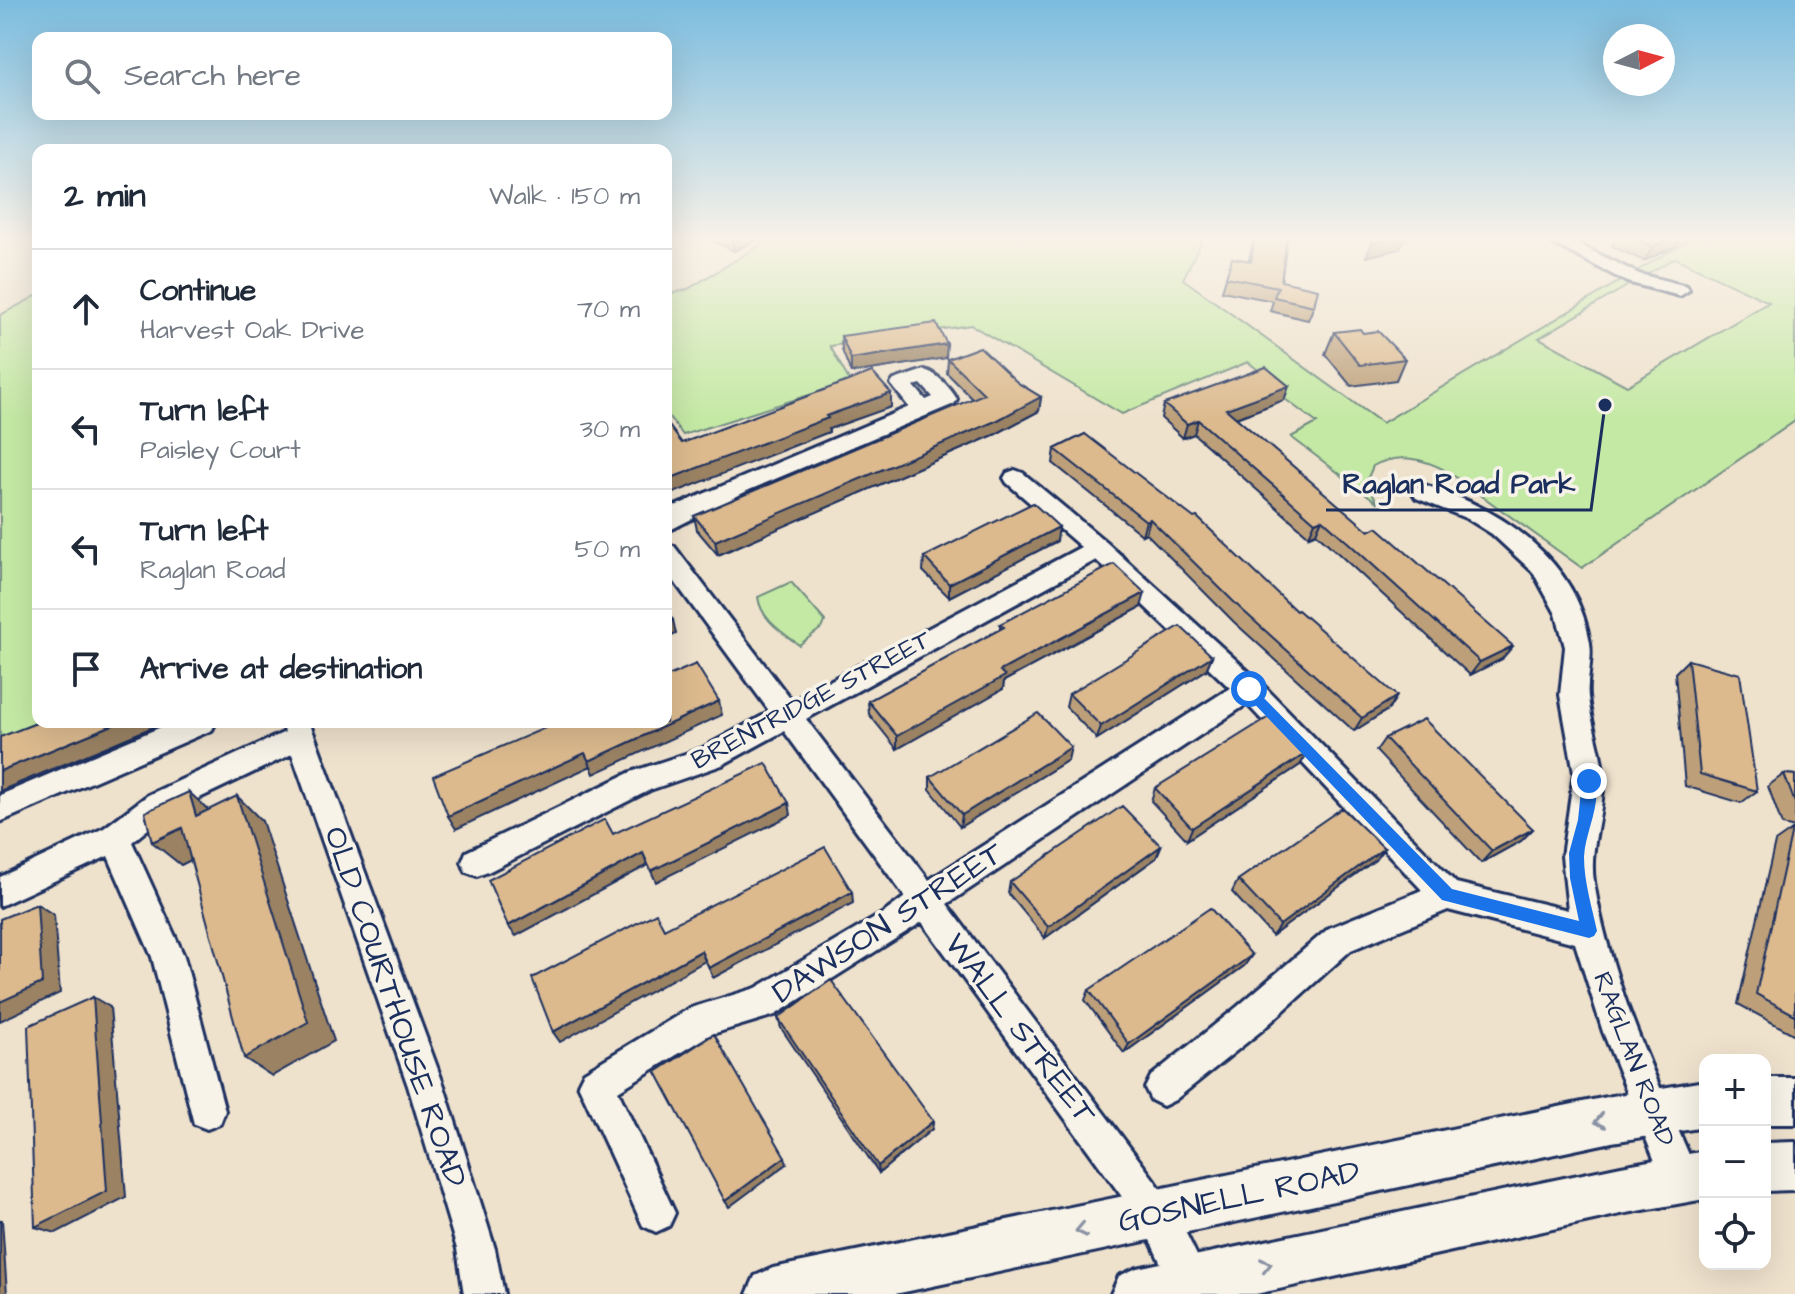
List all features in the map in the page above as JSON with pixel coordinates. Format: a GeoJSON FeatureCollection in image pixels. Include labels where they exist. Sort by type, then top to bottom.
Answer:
{"type":"FeatureCollection","features":[{"type":"Feature","properties":{"kind":"main road"},"geometry":{"type":"LineString","coordinates":[[1771,1101],[1795,1101]]}},
{"type":"Feature","properties":{"kind":"main road","name":"GOSNELL ROAD"},"geometry":{"type":"LineString","coordinates":[[773,1294],[1652,1111],[1699,1105]]}},
{"type":"Feature","properties":{"kind":"main road"},"geometry":{"type":"LineString","coordinates":[[1771,1167],[1795,1166]]}},
{"type":"Feature","properties":{"kind":"main road"},"geometry":{"type":"LineString","coordinates":[[1137,1294],[1692,1176]]}},
{"type":"Feature","properties":{"kind":"street"},"geometry":{"type":"LineString","coordinates":[[672,519],[741,485],[947,399],[924,376],[901,384],[922,409]]}},
{"type":"Feature","properties":{"kind":"street"},"geometry":{"type":"LineString","coordinates":[[1015,478],[1098,548],[1249,689],[1447,895],[1589,931]]}},
{"type":"Feature","properties":{"kind":"street","name":"RAGLAN ROAD"},"geometry":{"type":"LineString","coordinates":[[1424,493],[1463,505],[1504,530],[1548,573],[1567,607],[1578,645],[1574,699],[1589,781],[1586,820],[1577,853],[1578,878],[1589,931],[1616,1025],[1652,1111],[1692,1176]]}},
{"type":"Feature","properties":{"kind":"street","name":"BRENTRIDGE STREET"},"geometry":{"type":"LineString","coordinates":[[477,862],[641,781],[712,757],[1098,548]]}},
{"type":"Feature","properties":{"kind":"street","name":"WALL STREET"},"geometry":{"type":"LineString","coordinates":[[672,560],[1157,1214],[1190,1282]]}},
{"type":"Feature","properties":{"kind":"street","name":"DAWSON STREET"},"geometry":{"type":"LineString","coordinates":[[656,1213],[596,1084],[702,1020],[763,1003],[896,923],[924,901],[1249,689]]}},
{"type":"Feature","properties":{"kind":"street"},"geometry":{"type":"LineString","coordinates":[[0,809],[188,728]]}},
{"type":"Feature","properties":{"kind":"street"},"geometry":{"type":"LineString","coordinates":[[0,892],[115,838],[158,804],[298,729]]}},
{"type":"Feature","properties":{"kind":"street","name":"OLD COURTHOUSE ROAD"},"geometry":{"type":"LineString","coordinates":[[298,729],[426,1086],[476,1249],[484,1294]]}},
{"type":"Feature","properties":{"kind":"street"},"geometry":{"type":"LineString","coordinates":[[115,838],[168,956],[207,1111]]}},
{"type":"Feature","properties":{"kind":"street"},"geometry":{"type":"LineString","coordinates":[[1163,1088],[1249,1019],[1340,939],[1447,895]]}},
{"type":"Feature","properties":{"kind":"green space"},"geometry":{"type":"Polygon","coordinates":[[[32,298],[32,725],[0,738],[0,315],[32,298]]]}},
{"type":"Feature","properties":{"kind":"green space"},"geometry":{"type":"Polygon","coordinates":[[[672,298],[1210,298],[1382,423],[1591,298],[1606,298],[1539,338],[1627,386],[1769,302],[1761,298],[1795,298],[1795,421],[1582,568],[1450,473],[1422,461],[1392,459],[1373,466],[1366,482],[1378,503],[1291,437],[1317,423],[1281,396],[1287,393],[1248,362],[1122,414],[971,325],[830,346],[850,382],[683,435],[672,421],[672,298]]]}},
{"type":"Feature","properties":{"kind":"green space"},"geometry":{"type":"Polygon","coordinates":[[[791,582],[825,621],[823,627],[799,645],[768,619],[758,597],[791,582]]]}},
{"type":"Feature","properties":{"kind":"building"},"geometry":{"type":"Polygon","coordinates":[[[1280,298],[1316,298],[1314,306],[1280,298]]]}},
{"type":"Feature","properties":{"kind":"building"},"geometry":{"type":"Polygon","coordinates":[[[936,323],[947,344],[851,359],[841,336],[936,323]]]}},
{"type":"Feature","properties":{"kind":"building"},"geometry":{"type":"Polygon","coordinates":[[[1360,329],[1363,333],[1378,331],[1405,359],[1360,365],[1334,332],[1360,329]]]}},
{"type":"Feature","properties":{"kind":"building"},"geometry":{"type":"Polygon","coordinates":[[[980,347],[1018,383],[1041,397],[998,420],[715,541],[694,516],[984,394],[948,359],[980,347]]]}},
{"type":"Feature","properties":{"kind":"building"},"geometry":{"type":"Polygon","coordinates":[[[1266,367],[1289,386],[1226,409],[1369,531],[1377,527],[1513,646],[1480,662],[1322,519],[1315,522],[1198,420],[1187,424],[1164,404],[1266,367]]]}},
{"type":"Feature","properties":{"kind":"building"},"geometry":{"type":"Polygon","coordinates":[[[872,372],[891,393],[672,478],[672,430],[682,443],[872,372]]]}},
{"type":"Feature","properties":{"kind":"building"},"geometry":{"type":"Polygon","coordinates":[[[1085,434],[1194,518],[1197,517],[1296,611],[1397,696],[1362,718],[1240,608],[1150,519],[1146,521],[1055,449],[1085,434]]]}},
{"type":"Feature","properties":{"kind":"building"},"geometry":{"type":"Polygon","coordinates":[[[1033,503],[1059,527],[949,584],[924,557],[1033,503]]]}},
{"type":"Feature","properties":{"kind":"building"},"geometry":{"type":"Polygon","coordinates":[[[1114,564],[1145,593],[1000,671],[1005,676],[897,736],[868,701],[1004,627],[1000,624],[1114,564]]]}},
{"type":"Feature","properties":{"kind":"building"},"geometry":{"type":"Polygon","coordinates":[[[1180,626],[1212,656],[1101,726],[1069,694],[1180,626]]]}},
{"type":"Feature","properties":{"kind":"building"},"geometry":{"type":"Polygon","coordinates":[[[1688,660],[1740,674],[1757,791],[1700,774],[1688,660]]]}},
{"type":"Feature","properties":{"kind":"building"},"geometry":{"type":"Polygon","coordinates":[[[696,664],[719,701],[672,723],[672,674],[696,664]]]}},
{"type":"Feature","properties":{"kind":"building"},"geometry":{"type":"Polygon","coordinates":[[[1038,713],[1071,747],[962,815],[930,777],[1038,713]]]}},
{"type":"Feature","properties":{"kind":"building"},"geometry":{"type":"Polygon","coordinates":[[[1272,715],[1308,752],[1192,828],[1155,788],[1272,715]]]}},
{"type":"Feature","properties":{"kind":"building"},"geometry":{"type":"Polygon","coordinates":[[[1424,719],[1533,829],[1492,851],[1385,738],[1424,719]]]}},
{"type":"Feature","properties":{"kind":"building"},"geometry":{"type":"Polygon","coordinates":[[[32,725],[32,728],[105,728],[0,771],[0,737],[32,725]]]}},
{"type":"Feature","properties":{"kind":"building"},"geometry":{"type":"Polygon","coordinates":[[[545,728],[660,728],[589,761],[585,753],[448,816],[433,776],[545,728]]]}},
{"type":"Feature","properties":{"kind":"building"},"geometry":{"type":"Polygon","coordinates":[[[766,763],[789,803],[651,871],[643,853],[508,926],[488,880],[605,819],[613,834],[766,763]]]}},
{"type":"Feature","properties":{"kind":"building"},"geometry":{"type":"Polygon","coordinates":[[[1784,774],[1795,775],[1795,803],[1784,774]]]}},
{"type":"Feature","properties":{"kind":"building"},"geometry":{"type":"Polygon","coordinates":[[[189,792],[196,816],[237,796],[308,1022],[244,1058],[182,828],[152,842],[145,812],[189,792]]]}},
{"type":"Feature","properties":{"kind":"building"},"geometry":{"type":"Polygon","coordinates":[[[1122,806],[1161,846],[1048,927],[1010,882],[1122,806]]]}},
{"type":"Feature","properties":{"kind":"building"},"geometry":{"type":"Polygon","coordinates":[[[1342,808],[1384,848],[1280,925],[1238,880],[1342,808]]]}},
{"type":"Feature","properties":{"kind":"building"},"geometry":{"type":"Polygon","coordinates":[[[1792,830],[1795,831],[1795,1015],[1756,994],[1792,830]]]}},
{"type":"Feature","properties":{"kind":"building"},"geometry":{"type":"Polygon","coordinates":[[[825,847],[852,892],[709,968],[701,951],[553,1032],[532,978],[656,913],[664,929],[825,847]]]}},
{"type":"Feature","properties":{"kind":"building"},"geometry":{"type":"Polygon","coordinates":[[[37,904],[42,983],[0,1002],[0,919],[37,904]]]}},
{"type":"Feature","properties":{"kind":"building"},"geometry":{"type":"Polygon","coordinates":[[[1210,908],[1252,955],[1129,1044],[1089,990],[1210,908]]]}},
{"type":"Feature","properties":{"kind":"building"},"geometry":{"type":"Polygon","coordinates":[[[831,980],[933,1121],[878,1166],[778,1018],[831,980]]]}},
{"type":"Feature","properties":{"kind":"building"},"geometry":{"type":"Polygon","coordinates":[[[93,997],[107,1191],[35,1227],[28,1026],[93,997]]]}},
{"type":"Feature","properties":{"kind":"building"},"geometry":{"type":"Polygon","coordinates":[[[714,1034],[785,1157],[725,1201],[656,1072],[714,1034]]]}},
{"type":"Feature","properties":{"kind":"place","name":"Raglan Road Park"},"geometry":{"type":"Point","coordinates":[1605,405]}},
{"type":"Feature","properties":{"kind":"route"},"geometry":{"type":"LineString","coordinates":[[1249,689],[1447,895],[1589,931],[1578,878],[1577,853],[1586,820],[1589,781]]}}]}
